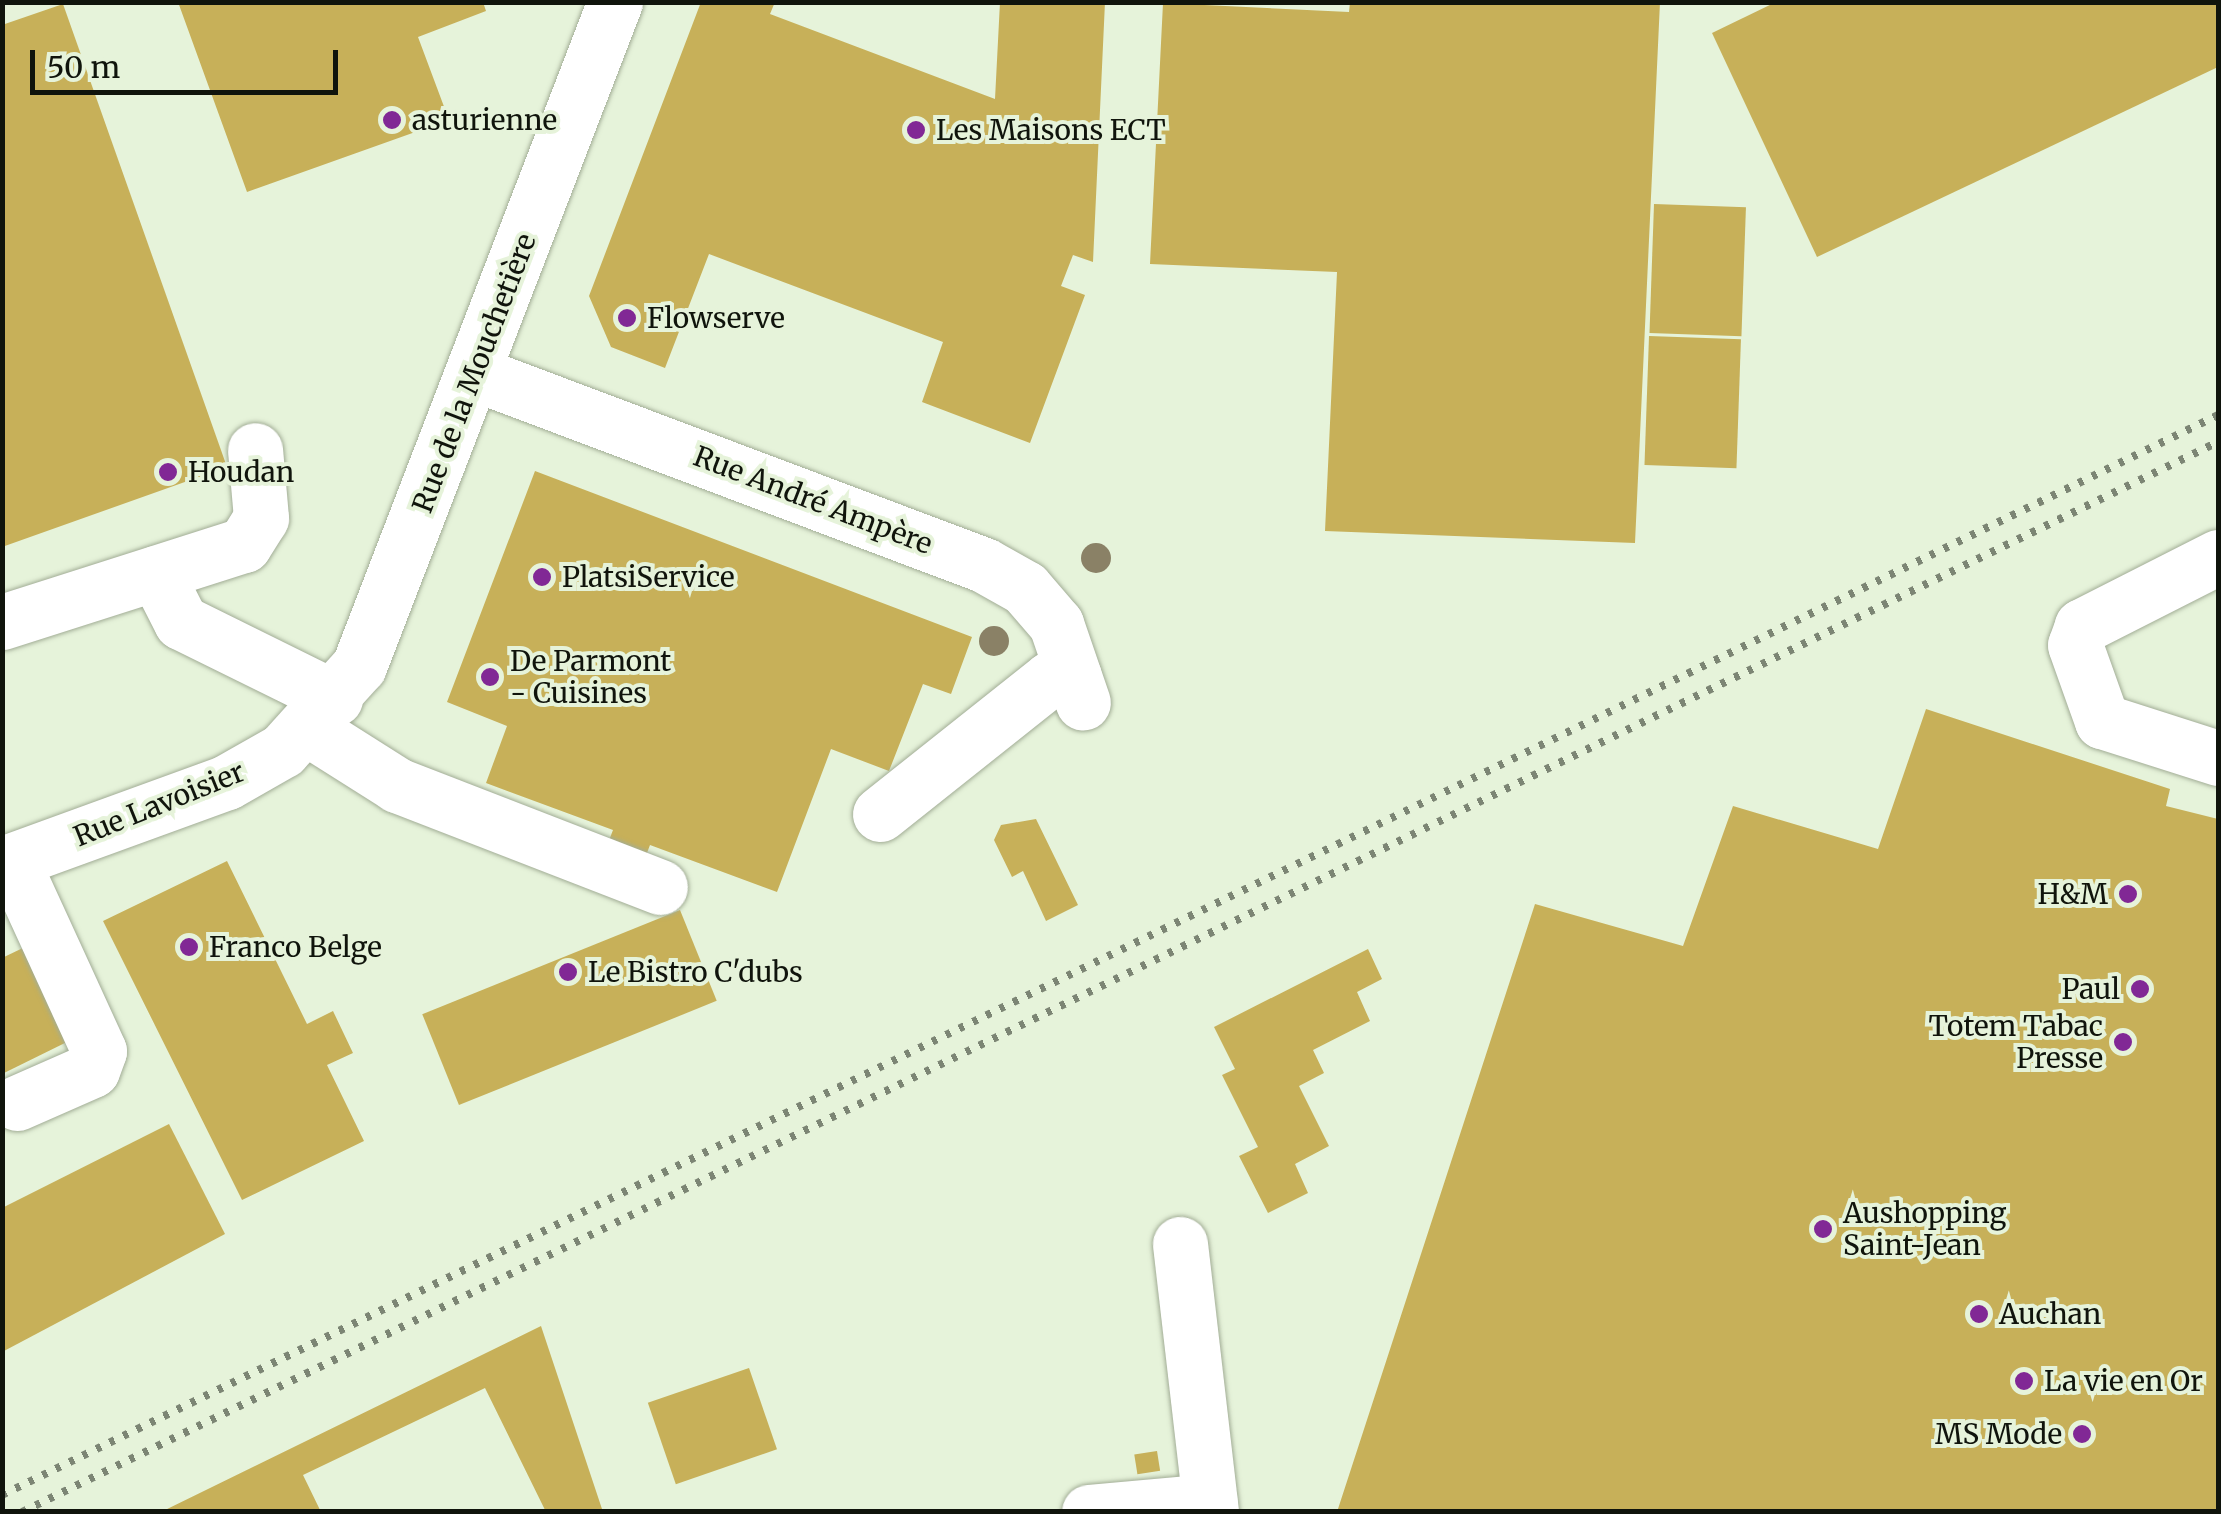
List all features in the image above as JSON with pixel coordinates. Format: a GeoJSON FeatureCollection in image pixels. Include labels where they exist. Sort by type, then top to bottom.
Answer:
{"type":"FeatureCollection","features":[{"type":"Feature","properties":{"kind":"street","name":"Rue de la Mouchetière"},"geometry":{"type":"LineString","coordinates":[[321,713],[358,666],[615,2]]}},
{"type":"Feature","properties":{"kind":"street","name":"Rue André Ampère"},"geometry":{"type":"LineString","coordinates":[[474,373],[984,565],[1046,609],[1079,689],[1050,679],[880,814]]}},
{"type":"Feature","properties":{"kind":"street"},"geometry":{"type":"LineString","coordinates":[[2,622],[156,573],[252,536],[264,480],[255,450]]}},
{"type":"Feature","properties":{"kind":"street"},"geometry":{"type":"LineString","coordinates":[[2218,557],[2082,626],[2075,645],[2102,721],[2218,758]]}},
{"type":"Feature","properties":{"kind":"street"},"geometry":{"type":"LineString","coordinates":[[156,573],[182,622],[321,713],[397,785],[660,887]]}},
{"type":"Feature","properties":{"kind":"street","name":"Rue Lavoisier"},"geometry":{"type":"LineString","coordinates":[[7,862],[227,782],[321,713]]}},
{"type":"Feature","properties":{"kind":"street"},"geometry":{"type":"LineString","coordinates":[[7,862],[98,1051],[92,1070],[17,1103]]}},
{"type":"Feature","properties":{"kind":"street"},"geometry":{"type":"LineString","coordinates":[[1089,1512],[1210,1506],[1180,1244]]}},
{"type":"Feature","properties":{"kind":"building"},"geometry":{"type":"Polygon","coordinates":[[[178,2],[483,2],[486,11],[418,37],[449,120],[247,192],[178,2]]]}},
{"type":"Feature","properties":{"kind":"building"},"geometry":{"type":"Polygon","coordinates":[[[701,2],[775,2],[770,14],[995,99],[1000,2],[1105,2],[1093,262],[1073,255],[1061,286],[1085,295],[1030,443],[922,402],[943,342],[709,254],[665,368],[611,347],[589,296],[701,2]]]}},
{"type":"Feature","properties":{"kind":"building"},"geometry":{"type":"Polygon","coordinates":[[[1350,2],[1660,2],[1635,543],[1325,531],[1337,272],[1150,264],[1163,3],[1349,12],[1350,2]]]}},
{"type":"Feature","properties":{"kind":"building"},"geometry":{"type":"Polygon","coordinates":[[[1776,2],[2218,2],[2218,67],[1817,257],[1712,33],[1776,2]]]}},
{"type":"Feature","properties":{"kind":"building"},"geometry":{"type":"Polygon","coordinates":[[[63,4],[227,467],[2,547],[2,25],[63,4]]]}},
{"type":"Feature","properties":{"kind":"building"},"geometry":{"type":"Polygon","coordinates":[[[1654,204],[1746,207],[1741,336],[1649,333],[1654,204]]]}},
{"type":"Feature","properties":{"kind":"building"},"geometry":{"type":"Polygon","coordinates":[[[1649,336],[1741,339],[1736,468],[1644,465],[1649,336]]]}},
{"type":"Feature","properties":{"kind":"building"},"geometry":{"type":"Polygon","coordinates":[[[535,471],[972,637],[951,694],[923,684],[889,771],[831,749],[777,892],[650,845],[645,858],[608,843],[613,830],[486,783],[507,726],[447,702],[535,471]]]}},
{"type":"Feature","properties":{"kind":"building","name":"Aushopping Saint-Jean"},"geometry":{"type":"Polygon","coordinates":[[[1926,709],[2170,789],[2166,806],[2218,819],[2218,1512],[1337,1512],[1535,904],[1683,946],[1733,806],[1878,849],[1926,709]]]}},
{"type":"Feature","properties":{"kind":"building"},"geometry":{"type":"Polygon","coordinates":[[[1036,819],[1078,905],[1046,921],[1023,871],[1012,877],[994,840],[1001,825],[1036,819]]]}},
{"type":"Feature","properties":{"kind":"building"},"geometry":{"type":"Polygon","coordinates":[[[227,861],[307,1024],[333,1011],[353,1053],[327,1065],[364,1141],[242,1200],[103,921],[227,861]]]}},
{"type":"Feature","properties":{"kind":"building"},"geometry":{"type":"Polygon","coordinates":[[[680,910],[717,1001],[459,1105],[422,1014],[680,910]]]}},
{"type":"Feature","properties":{"kind":"building"},"geometry":{"type":"Polygon","coordinates":[[[27,946],[73,1039],[2,1074],[2,958],[27,946]]]}},
{"type":"Feature","properties":{"kind":"building"},"geometry":{"type":"Polygon","coordinates":[[[1368,949],[1382,979],[1357,992],[1370,1021],[1313,1050],[1324,1073],[1299,1086],[1329,1146],[1295,1164],[1308,1193],[1268,1213],[1239,1156],[1258,1147],[1222,1075],[1235,1069],[1214,1027],[1368,949]]]}},
{"type":"Feature","properties":{"kind":"building"},"geometry":{"type":"Polygon","coordinates":[[[169,1124],[225,1234],[4,1351],[2,1208],[169,1124]]]}},
{"type":"Feature","properties":{"kind":"building"},"geometry":{"type":"Polygon","coordinates":[[[541,1326],[603,1512],[546,1512],[485,1388],[303,1475],[321,1512],[161,1512],[541,1326]]]}},
{"type":"Feature","properties":{"kind":"building"},"geometry":{"type":"Polygon","coordinates":[[[749,1368],[777,1449],[676,1484],[648,1403],[749,1368]]]}},
{"type":"Feature","properties":{"kind":"building"},"geometry":{"type":"Polygon","coordinates":[[[1157,1451],[1160,1471],[1137,1474],[1134,1455],[1157,1451]]]}},
{"type":"Feature","properties":{"kind":"railway"},"geometry":{"type":"LineString","coordinates":[[2,1495],[2218,415]]}},
{"type":"Feature","properties":{"kind":"railway"},"geometry":{"type":"LineString","coordinates":[[22,1512],[2218,442]]}},
{"type":"Feature","properties":{"kind":"place","name":"asturienne"},"geometry":{"type":"Point","coordinates":[392,120]}},
{"type":"Feature","properties":{"kind":"place","name":"Les Maisons ECT"},"geometry":{"type":"Point","coordinates":[916,130]}},
{"type":"Feature","properties":{"kind":"place","name":"Flowserve"},"geometry":{"type":"Point","coordinates":[627,318]}},
{"type":"Feature","properties":{"kind":"place","name":"Houdan"},"geometry":{"type":"Point","coordinates":[168,472]}},
{"type":"Feature","properties":{"kind":"place","name":"PlatsiService"},"geometry":{"type":"Point","coordinates":[542,577]}},
{"type":"Feature","properties":{"kind":"place","name":"De Parmont - Cuisines"},"geometry":{"type":"Point","coordinates":[490,677]}},
{"type":"Feature","properties":{"kind":"place","name":"H&M"},"geometry":{"type":"Point","coordinates":[2128,894]}},
{"type":"Feature","properties":{"kind":"place","name":"Franco Belge"},"geometry":{"type":"Point","coordinates":[189,947]}},
{"type":"Feature","properties":{"kind":"place","name":"Le Bistro C'dubs"},"geometry":{"type":"Point","coordinates":[568,972]}},
{"type":"Feature","properties":{"kind":"place","name":"Paul"},"geometry":{"type":"Point","coordinates":[2140,989]}},
{"type":"Feature","properties":{"kind":"place","name":"Totem Tabac Presse"},"geometry":{"type":"Point","coordinates":[2123,1042]}},
{"type":"Feature","properties":{"kind":"place","name":"Aushopping Saint-Jean"},"geometry":{"type":"Point","coordinates":[1823,1229]}},
{"type":"Feature","properties":{"kind":"place","name":"Auchan"},"geometry":{"type":"Point","coordinates":[1979,1314]}},
{"type":"Feature","properties":{"kind":"place","name":"La vie en Or"},"geometry":{"type":"Point","coordinates":[2024,1381]}},
{"type":"Feature","properties":{"kind":"place","name":"MS Mode"},"geometry":{"type":"Point","coordinates":[2082,1434]}}]}
